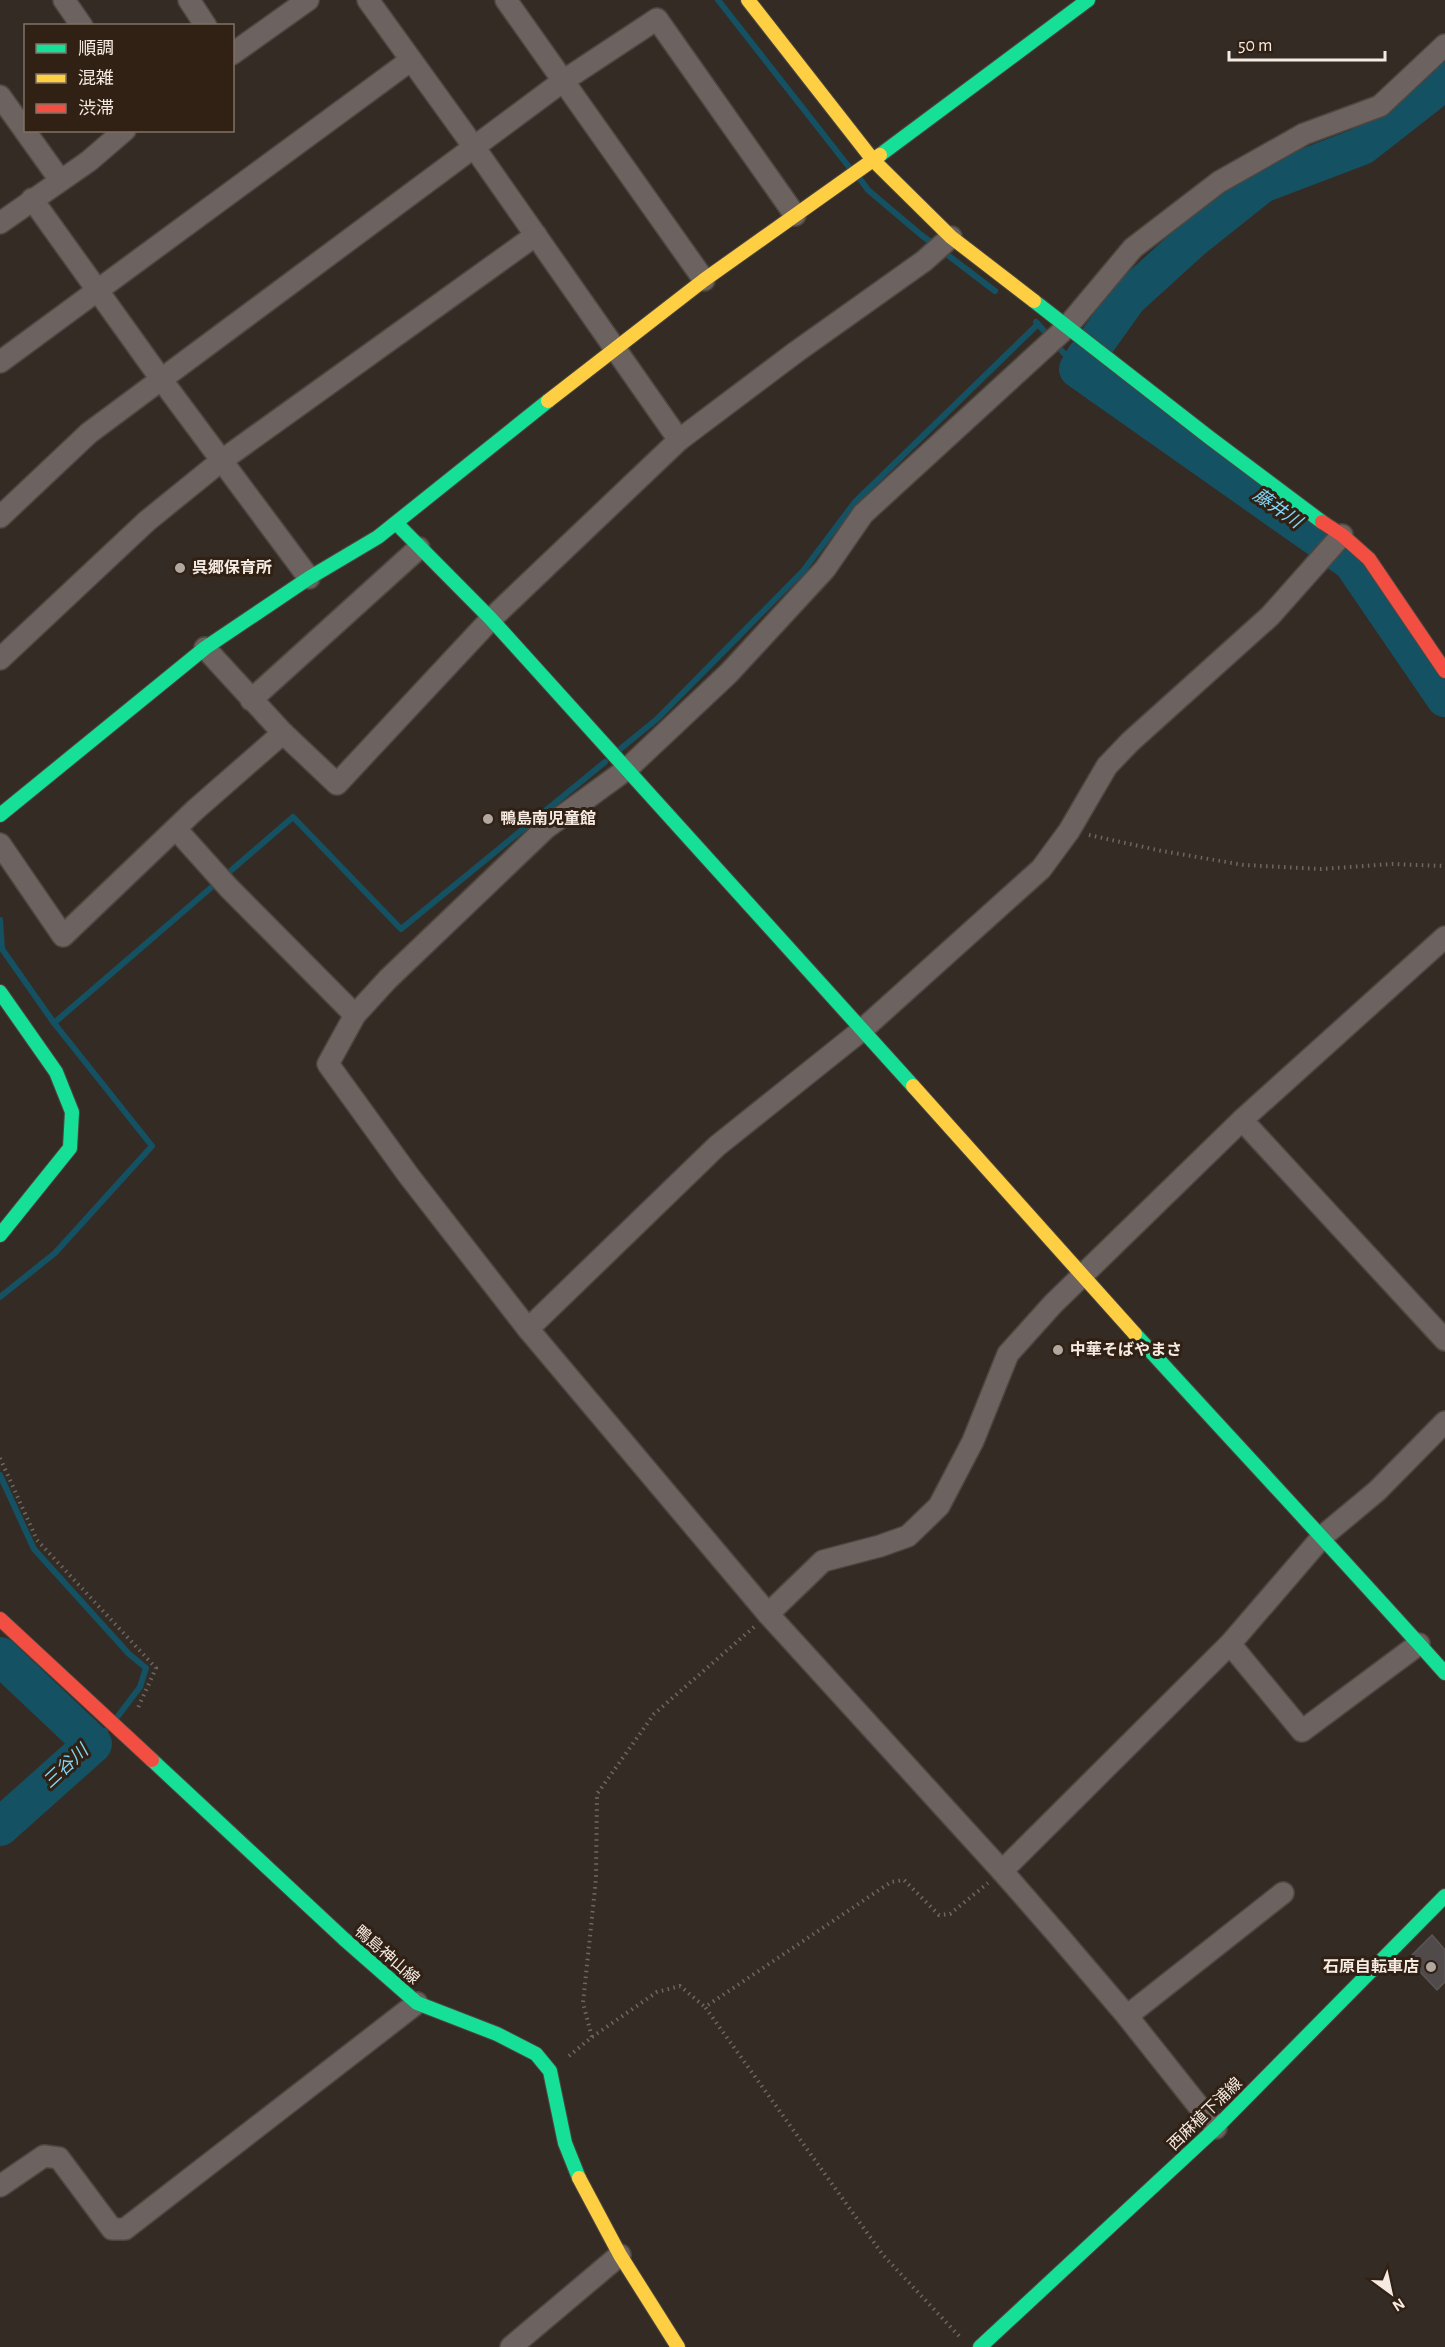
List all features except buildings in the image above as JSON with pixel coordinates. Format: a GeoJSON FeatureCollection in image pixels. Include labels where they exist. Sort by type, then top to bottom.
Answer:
{"type":"FeatureCollection","features":[{"type":"Feature","properties":{"kind":"street"},"geometry":{"type":"LineString","coordinates":[[64,0],[81,24]]}},
{"type":"Feature","properties":{"kind":"street"},"geometry":{"type":"LineString","coordinates":[[189,0],[205,24]]}},
{"type":"Feature","properties":{"kind":"street"},"geometry":{"type":"LineString","coordinates":[[234,53],[308,0]]}},
{"type":"Feature","properties":{"kind":"street"},"geometry":{"type":"LineString","coordinates":[[368,0],[679,440]]}},
{"type":"Feature","properties":{"kind":"street"},"geometry":{"type":"LineString","coordinates":[[506,0],[704,280]]}},
{"type":"Feature","properties":{"kind":"street"},"geometry":{"type":"LineString","coordinates":[[748,0],[873,160],[951,237],[1302,508],[1336,542],[1369,560],[1445,671]]}},
{"type":"Feature","properties":{"kind":"street"},"geometry":{"type":"LineString","coordinates":[[0,815],[205,648],[309,578],[378,537],[704,280],[873,160],[1080,2]]}},
{"type":"Feature","properties":{"kind":"street"},"geometry":{"type":"LineString","coordinates":[[0,517],[89,433],[563,81],[657,19],[795,215]]}},
{"type":"Feature","properties":{"kind":"street"},"geometry":{"type":"LineString","coordinates":[[1216,2128],[1127,2016],[1002,1871],[768,1614],[528,1329],[409,1176],[328,1064],[355,1015],[388,979],[546,828],[729,673],[825,569],[863,514],[1066,328],[1132,248],[1219,182],[1304,134],[1380,106],[1445,45]]}},
{"type":"Feature","properties":{"kind":"street"},"geometry":{"type":"LineString","coordinates":[[0,362],[96,289],[411,60]]}},
{"type":"Feature","properties":{"kind":"street"},"geometry":{"type":"LineString","coordinates":[[0,96],[24,130]]}},
{"type":"Feature","properties":{"kind":"street"},"geometry":{"type":"LineString","coordinates":[[26,132],[60,180]]}},
{"type":"Feature","properties":{"kind":"street"},"geometry":{"type":"LineString","coordinates":[[0,223],[89,161],[123,132]]}},
{"type":"Feature","properties":{"kind":"street"},"geometry":{"type":"LineString","coordinates":[[32,199],[161,379],[309,578]]}},
{"type":"Feature","properties":{"kind":"street"},"geometry":{"type":"LineString","coordinates":[[0,659],[147,521],[221,461],[536,235]]}},
{"type":"Feature","properties":{"kind":"street"},"geometry":{"type":"LineString","coordinates":[[205,648],[283,734],[337,784],[491,619],[679,440],[787,358],[924,261],[951,237]]}},
{"type":"Feature","properties":{"kind":"street"},"geometry":{"type":"LineString","coordinates":[[396,523],[491,619],[1082,1275],[1270,1482],[1323,1536],[1445,1673]]}},
{"type":"Feature","properties":{"kind":"street"},"geometry":{"type":"LineString","coordinates":[[528,1329],[717,1146],[862,1030],[1041,869],[1069,831],[1107,766],[1130,742],[1270,616],[1336,542]]}},
{"type":"Feature","properties":{"kind":"street"},"geometry":{"type":"LineString","coordinates":[[251,700],[419,548]]}},
{"type":"Feature","properties":{"kind":"street"},"geometry":{"type":"LineString","coordinates":[[0,844],[63,936],[176,829],[283,734]]}},
{"type":"Feature","properties":{"kind":"street"},"geometry":{"type":"LineString","coordinates":[[176,829],[221,879],[355,1015]]}},
{"type":"Feature","properties":{"kind":"street"},"geometry":{"type":"LineString","coordinates":[[768,1614],[823,1561],[908,1536],[939,1506],[973,1441],[1008,1354],[1082,1275],[1242,1120],[1445,937]]}},
{"type":"Feature","properties":{"kind":"street"},"geometry":{"type":"LineString","coordinates":[[0,992],[56,1072],[72,1112],[70,1148],[3,1226]]}},
{"type":"Feature","properties":{"kind":"street"},"geometry":{"type":"LineString","coordinates":[[1242,1120],[1445,1340]]}},
{"type":"Feature","properties":{"kind":"street"},"geometry":{"type":"LineString","coordinates":[[1002,1871],[1230,1644],[1323,1536],[1377,1491],[1445,1422]]}},
{"type":"Feature","properties":{"kind":"street","name":"鴨島神山線"},"geometry":{"type":"LineString","coordinates":[[0,1619],[344,1939],[417,2003],[497,2034],[536,2054],[550,2071]]}},
{"type":"Feature","properties":{"kind":"street"},"geometry":{"type":"LineString","coordinates":[[1230,1644],[1302,1731],[1419,1644]]}},
{"type":"Feature","properties":{"kind":"street"},"geometry":{"type":"LineString","coordinates":[[1127,2016],[1283,1893]]}},
{"type":"Feature","properties":{"kind":"street","name":"西麻植下浦線"},"geometry":{"type":"LineString","coordinates":[[980,2347],[1216,2128],[1445,1896]]}},
{"type":"Feature","properties":{"kind":"street"},"geometry":{"type":"LineString","coordinates":[[0,2186],[44,2156],[59,2158],[112,2229],[125,2229],[417,2003]]}},
{"type":"Feature","properties":{"kind":"street"},"geometry":{"type":"LineString","coordinates":[[550,2071],[565,2143],[584,2189],[620,2256],[678,2347]]}},
{"type":"Feature","properties":{"kind":"street"},"geometry":{"type":"LineString","coordinates":[[511,2347],[620,2256]]}},
{"type":"Feature","properties":{"kind":"path"},"geometry":{"type":"LineString","coordinates":[[1069,831],[1162,851],[1244,865],[1322,869],[1392,864],[1445,866]]}},
{"type":"Feature","properties":{"kind":"path"},"geometry":{"type":"LineString","coordinates":[[0,1458],[37,1540],[156,1668],[123,1733]]}},
{"type":"Feature","properties":{"kind":"path"},"geometry":{"type":"LineString","coordinates":[[592,2037],[583,2003],[597,1879],[597,1794],[654,1714],[768,1614]]}},
{"type":"Feature","properties":{"kind":"path"},"geometry":{"type":"LineString","coordinates":[[705,2007],[891,1882],[904,1880],[939,1916],[950,1914],[1002,1871]]}},
{"type":"Feature","properties":{"kind":"path"},"geometry":{"type":"LineString","coordinates":[[550,2071],[592,2037],[657,1992],[680,1986],[705,2007],[883,2255],[962,2339]]}},
{"type":"Feature","properties":{"kind":"waterway"},"geometry":{"type":"LineString","coordinates":[[718,0],[849,167]]}},
{"type":"Feature","properties":{"kind":"waterway","name":"藤井川"},"geometry":{"type":"LineString","coordinates":[[1098,340],[1128,298],[1194,238],[1262,184],[1362,146],[1445,81]]}},
{"type":"Feature","properties":{"kind":"waterway"},"geometry":{"type":"LineString","coordinates":[[860,179],[868,190],[920,234],[995,291]]}},
{"type":"Feature","properties":{"kind":"waterway"},"geometry":{"type":"LineString","coordinates":[[1036,322],[1078,369]]}},
{"type":"Feature","properties":{"kind":"waterway"},"geometry":{"type":"LineString","coordinates":[[619,750],[657,719],[803,571],[855,502],[1038,324]]}},
{"type":"Feature","properties":{"kind":"waterway","name":"藤井川"},"geometry":{"type":"LineString","coordinates":[[1085,357],[1078,369],[1352,562],[1445,698]]}},
{"type":"Feature","properties":{"kind":"waterway"},"geometry":{"type":"LineString","coordinates":[[54,1023],[293,817],[401,929],[605,762]]}},
{"type":"Feature","properties":{"kind":"waterway"},"geometry":{"type":"LineString","coordinates":[[0,920],[2,949],[54,1023],[152,1146],[55,1253],[0,1297]]}},
{"type":"Feature","properties":{"kind":"waterway"},"geometry":{"type":"LineString","coordinates":[[0,1475],[34,1549],[129,1654],[146,1668],[140,1687],[118,1716]]}},
{"type":"Feature","properties":{"kind":"waterway","name":"三谷川"},"geometry":{"type":"LineString","coordinates":[[0,1656],[93,1744],[0,1827]]}},
{"type":"Feature","properties":{"kind":"waterway"},"geometry":{"type":"LineString","coordinates":[[93,1744],[105,1731]]}},
{"type":"Feature","properties":{"kind":"traffic: fast"},"geometry":{"type":"LineString","coordinates":[[880,155],[1088,0]]}},
{"type":"Feature","properties":{"kind":"traffic: fast"},"geometry":{"type":"LineString","coordinates":[[1034,301],[1322,522]]}},
{"type":"Feature","properties":{"kind":"traffic: fast"},"geometry":{"type":"LineString","coordinates":[[0,815],[205,648],[309,578],[378,537],[548,401]]}},
{"type":"Feature","properties":{"kind":"traffic: fast"},"geometry":{"type":"LineString","coordinates":[[396,523],[491,619],[913,1086]]}},
{"type":"Feature","properties":{"kind":"traffic: fast"},"geometry":{"type":"LineString","coordinates":[[0,992],[56,1072],[72,1112],[70,1148],[0,1235]]}},
{"type":"Feature","properties":{"kind":"traffic: fast"},"geometry":{"type":"LineString","coordinates":[[1135,1334],[1445,1673]]}},
{"type":"Feature","properties":{"kind":"traffic: fast"},"geometry":{"type":"LineString","coordinates":[[152,1760],[344,1939],[417,2003],[497,2034],[536,2054],[550,2071],[565,2143],[579,2178]]}},
{"type":"Feature","properties":{"kind":"traffic: fast"},"geometry":{"type":"LineString","coordinates":[[980,2347],[1216,2128],[1445,1896]]}},
{"type":"Feature","properties":{"kind":"traffic: slow"},"geometry":{"type":"LineString","coordinates":[[748,0],[873,160],[951,237],[1034,301]]}},
{"type":"Feature","properties":{"kind":"traffic: slow"},"geometry":{"type":"LineString","coordinates":[[548,401],[704,280],[880,155]]}},
{"type":"Feature","properties":{"kind":"traffic: slow"},"geometry":{"type":"LineString","coordinates":[[913,1086],[1135,1334]]}},
{"type":"Feature","properties":{"kind":"traffic: slow"},"geometry":{"type":"LineString","coordinates":[[579,2178],[620,2255],[678,2347]]}},
{"type":"Feature","properties":{"kind":"traffic: jam"},"geometry":{"type":"LineString","coordinates":[[1322,522],[1342,535],[1369,559],[1445,671]]}},
{"type":"Feature","properties":{"kind":"traffic: jam"},"geometry":{"type":"LineString","coordinates":[[0,1619],[152,1760]]}},
{"type":"Feature","properties":{"kind":"place","name":"呉郷保育所"},"geometry":{"type":"Point","coordinates":[180,568]}},
{"type":"Feature","properties":{"kind":"place","name":"鴨島南児童館"},"geometry":{"type":"Point","coordinates":[488,819]}},
{"type":"Feature","properties":{"kind":"place","name":"中華そばやまさ"},"geometry":{"type":"Point","coordinates":[1058,1350]}},
{"type":"Feature","properties":{"kind":"place","name":"石原自転車店"},"geometry":{"type":"Point","coordinates":[1431,1967]}}]}
